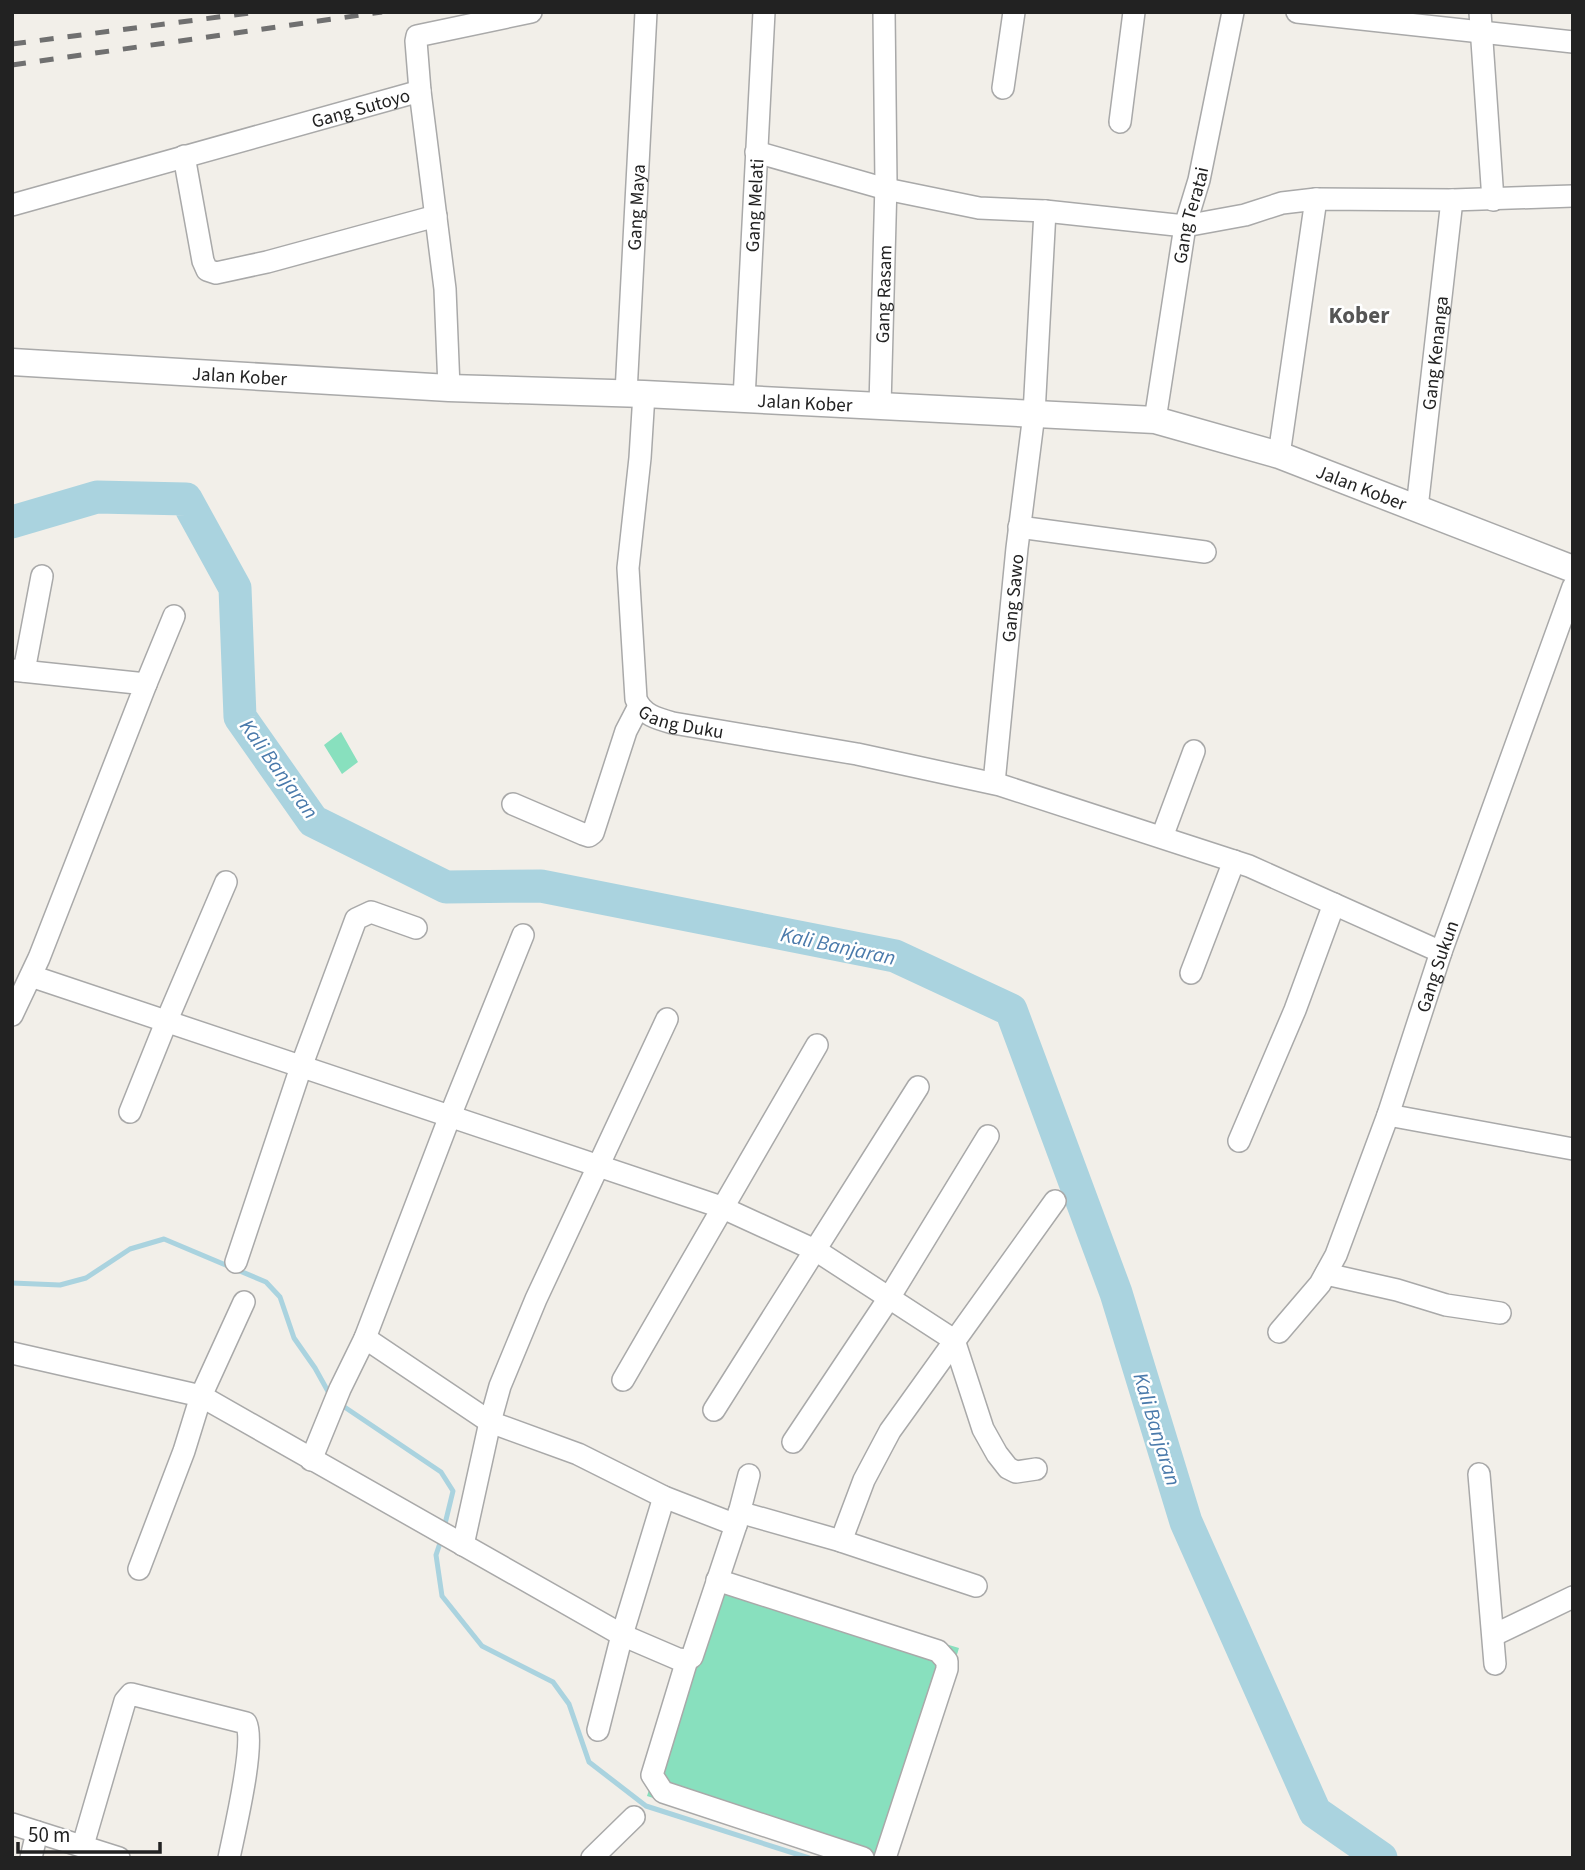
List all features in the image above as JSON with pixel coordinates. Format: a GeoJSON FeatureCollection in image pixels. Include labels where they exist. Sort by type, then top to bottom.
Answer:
{"type":"FeatureCollection","features":[{"type":"Feature","properties":{"kind":"street"},"geometry":{"type":"LineString","coordinates":[[420,91],[416,41],[420,34],[531,12]]}},
{"type":"Feature","properties":{"kind":"street","name":"Gang Melati"},"geometry":{"type":"LineString","coordinates":[[744,399],[764,12]]}},
{"type":"Feature","properties":{"kind":"street","name":"Gang Rasam"},"geometry":{"type":"LineString","coordinates":[[880,406],[886,182],[884,12]]}},
{"type":"Feature","properties":{"kind":"street"},"geometry":{"type":"LineString","coordinates":[[1003,88],[1014,12]]}},
{"type":"Feature","properties":{"kind":"street"},"geometry":{"type":"LineString","coordinates":[[1120,122],[1134,12]]}},
{"type":"Feature","properties":{"kind":"street","name":"Gang Teratai"},"geometry":{"type":"LineString","coordinates":[[1155,420],[1185,226],[1199,180],[1233,12]]}},
{"type":"Feature","properties":{"kind":"street"},"geometry":{"type":"LineString","coordinates":[[1297,12],[1399,19],[1482,34],[1573,42]]}},
{"type":"Feature","properties":{"kind":"street"},"geometry":{"type":"LineString","coordinates":[[1480,12],[1493,200]]}},
{"type":"Feature","properties":{"kind":"street","name":"Gang Maya"},"geometry":{"type":"LineString","coordinates":[[635,393],[645,18]]}},
{"type":"Feature","properties":{"kind":"street","name":"Gang Sutoyo"},"geometry":{"type":"LineString","coordinates":[[12,205],[420,91],[445,289],[449,388]]}},
{"type":"Feature","properties":{"kind":"street"},"geometry":{"type":"LineString","coordinates":[[756,152],[886,182],[979,208],[1045,211],[1185,226],[1245,215],[1282,203],[1316,199],[1452,201],[1573,196]]}},
{"type":"Feature","properties":{"kind":"street"},"geometry":{"type":"LineString","coordinates":[[184,156],[203,261],[207,270],[216,273],[267,262],[436,216]]}},
{"type":"Feature","properties":{"kind":"street"},"geometry":{"type":"LineString","coordinates":[[1279,455],[1316,199]]}},
{"type":"Feature","properties":{"kind":"street","name":"Gang Kenanga"},"geometry":{"type":"LineString","coordinates":[[1417,508],[1452,201]]}},
{"type":"Feature","properties":{"kind":"street","name":"Gang Sawo"},"geometry":{"type":"LineString","coordinates":[[994,783],[1019,527],[1034,414],[1045,211]]}},
{"type":"Feature","properties":{"kind":"street","name":"Jalan Kober"},"geometry":{"type":"LineString","coordinates":[[12,362],[449,388],[635,393],[1155,420],[1279,455],[1573,569]]}},
{"type":"Feature","properties":{"kind":"street","name":"Gang Duku"},"geometry":{"type":"LineString","coordinates":[[635,393],[640,458],[628,568],[634,682],[639,706],[652,717],[673,723],[857,754],[994,783],[1234,861],[1441,952]]}},
{"type":"Feature","properties":{"kind":"street"},"geometry":{"type":"LineString","coordinates":[[1019,527],[1205,552]]}},
{"type":"Feature","properties":{"kind":"street"},"geometry":{"type":"LineString","coordinates":[[42,576],[18,671],[146,684]]}},
{"type":"Feature","properties":{"kind":"street","name":"Gang Sukun"},"geometry":{"type":"LineString","coordinates":[[1279,1332],[1326,1274],[1342,1241],[1388,1115],[1441,952],[1573,587]]}},
{"type":"Feature","properties":{"kind":"street"},"geometry":{"type":"LineString","coordinates":[[12,1015],[32,976],[174,616]]}},
{"type":"Feature","properties":{"kind":"street"},"geometry":{"type":"LineString","coordinates":[[513,804],[583,834],[589,836],[593,833],[626,731],[639,706]]}},
{"type":"Feature","properties":{"kind":"street"},"geometry":{"type":"LineString","coordinates":[[1162,837],[1194,751]]}},
{"type":"Feature","properties":{"kind":"street"},"geometry":{"type":"LineString","coordinates":[[1191,973],[1234,861]]}},
{"type":"Feature","properties":{"kind":"street"},"geometry":{"type":"LineString","coordinates":[[130,1112],[226,883]]}},
{"type":"Feature","properties":{"kind":"street"},"geometry":{"type":"LineString","coordinates":[[1239,1141],[1295,1010],[1334,904]]}},
{"type":"Feature","properties":{"kind":"street"},"geometry":{"type":"LineString","coordinates":[[236,1262],[301,1067],[356,919],[371,912],[416,928]]}},
{"type":"Feature","properties":{"kind":"street"},"geometry":{"type":"LineString","coordinates":[[311,1460],[340,1389],[365,1338],[523,934]]}},
{"type":"Feature","properties":{"kind":"street"},"geometry":{"type":"LineString","coordinates":[[32,976],[721,1207],[817,1251],[954,1340],[984,1429],[997,1454],[1016,1472],[1036,1469]]}},
{"type":"Feature","properties":{"kind":"street"},"geometry":{"type":"LineString","coordinates":[[462,1544],[500,1386],[536,1299],[667,1019]]}},
{"type":"Feature","properties":{"kind":"street"},"geometry":{"type":"LineString","coordinates":[[623,1380],[817,1045]]}},
{"type":"Feature","properties":{"kind":"street"},"geometry":{"type":"LineString","coordinates":[[714,1410],[817,1251],[918,1087]]}},
{"type":"Feature","properties":{"kind":"street"},"geometry":{"type":"LineString","coordinates":[[1388,1115],[1573,1149]]}},
{"type":"Feature","properties":{"kind":"street"},"geometry":{"type":"LineString","coordinates":[[793,1442],[889,1298],[988,1136]]}},
{"type":"Feature","properties":{"kind":"street"},"geometry":{"type":"LineString","coordinates":[[841,1541],[864,1480],[890,1431],[1055,1201]]}},
{"type":"Feature","properties":{"kind":"street"},"geometry":{"type":"LineString","coordinates":[[1326,1274],[1397,1290],[1446,1305],[1500,1313]]}},
{"type":"Feature","properties":{"kind":"street"},"geometry":{"type":"LineString","coordinates":[[139,1570],[184,1451],[201,1396],[244,1302]]}},
{"type":"Feature","properties":{"kind":"street"},"geometry":{"type":"LineString","coordinates":[[365,1338],[490,1422],[578,1454],[664,1497],[738,1518],[841,1541],[976,1586]]}},
{"type":"Feature","properties":{"kind":"street"},"geometry":{"type":"LineString","coordinates":[[12,1353],[201,1396],[622,1635],[678,1659],[687,1660],[692,1657],[738,1518],[749,1475]]}},
{"type":"Feature","properties":{"kind":"street"},"geometry":{"type":"LineString","coordinates":[[1479,1474],[1495,1664]]}},
{"type":"Feature","properties":{"kind":"street"},"geometry":{"type":"LineString","coordinates":[[598,1730],[622,1635],[664,1497]]}},
{"type":"Feature","properties":{"kind":"street"},"geometry":{"type":"LineString","coordinates":[[718,1580],[938,1651],[947,1661],[947,1669],[885,1858]]}},
{"type":"Feature","properties":{"kind":"street"},"geometry":{"type":"LineString","coordinates":[[1494,1635],[1573,1597]]}},
{"type":"Feature","properties":{"kind":"street"},"geometry":{"type":"LineString","coordinates":[[687,1660],[652,1775],[658,1788],[663,1792],[863,1858]]}},
{"type":"Feature","properties":{"kind":"street"},"geometry":{"type":"LineString","coordinates":[[83,1845],[125,1700],[131,1694],[246,1723],[249,1735],[243,1789],[229,1858]]}},
{"type":"Feature","properties":{"kind":"street"},"geometry":{"type":"LineString","coordinates":[[592,1858],[634,1817]]}},
{"type":"Feature","properties":{"kind":"street"},"geometry":{"type":"LineString","coordinates":[[12,1824],[119,1858]]}},
{"type":"Feature","properties":{"kind":"street"},"geometry":{"type":"LineString","coordinates":[[31,1858],[37,1832]]}},
{"type":"Feature","properties":{"kind":"green space"},"geometry":{"type":"Polygon","coordinates":[[[341,732],[358,762],[342,774],[324,745],[341,732]]]}},
{"type":"Feature","properties":{"kind":"green space"},"geometry":{"type":"Polygon","coordinates":[[[722,1573],[821,1607],[959,1648],[895,1858],[839,1858],[647,1796],[722,1573]]]}},
{"type":"Feature","properties":{"kind":"waterway","name":"Kali Banjaran"},"geometry":{"type":"LineString","coordinates":[[12,522],[97,497],[186,499],[235,588],[240,717],[313,821],[446,887],[541,886],[895,956],[1011,1010],[1116,1293],[1186,1522],[1315,1812],[1381,1858]]}},
{"type":"Feature","properties":{"kind":"waterway"},"geometry":{"type":"LineString","coordinates":[[12,1283],[60,1285],[86,1278],[130,1249],[164,1239],[266,1282],[280,1297],[294,1338],[330,1395]]}},
{"type":"Feature","properties":{"kind":"waterway"},"geometry":{"type":"LineString","coordinates":[[340,1404],[441,1472],[453,1491],[444,1528]]}},
{"type":"Feature","properties":{"kind":"waterway"},"geometry":{"type":"LineString","coordinates":[[442,1537],[436,1555],[442,1596],[482,1646],[553,1682],[569,1704],[589,1762],[646,1806],[809,1858]]}},
{"type":"Feature","properties":{"kind":"railway"},"geometry":{"type":"LineString","coordinates":[[12,44],[257,12]]}},
{"type":"Feature","properties":{"kind":"railway"},"geometry":{"type":"LineString","coordinates":[[12,65],[382,12]]}},
{"type":"Feature","properties":{"kind":"district","name":"Kober"},"geometry":{"type":"Point","coordinates":[1359,315]}}]}
